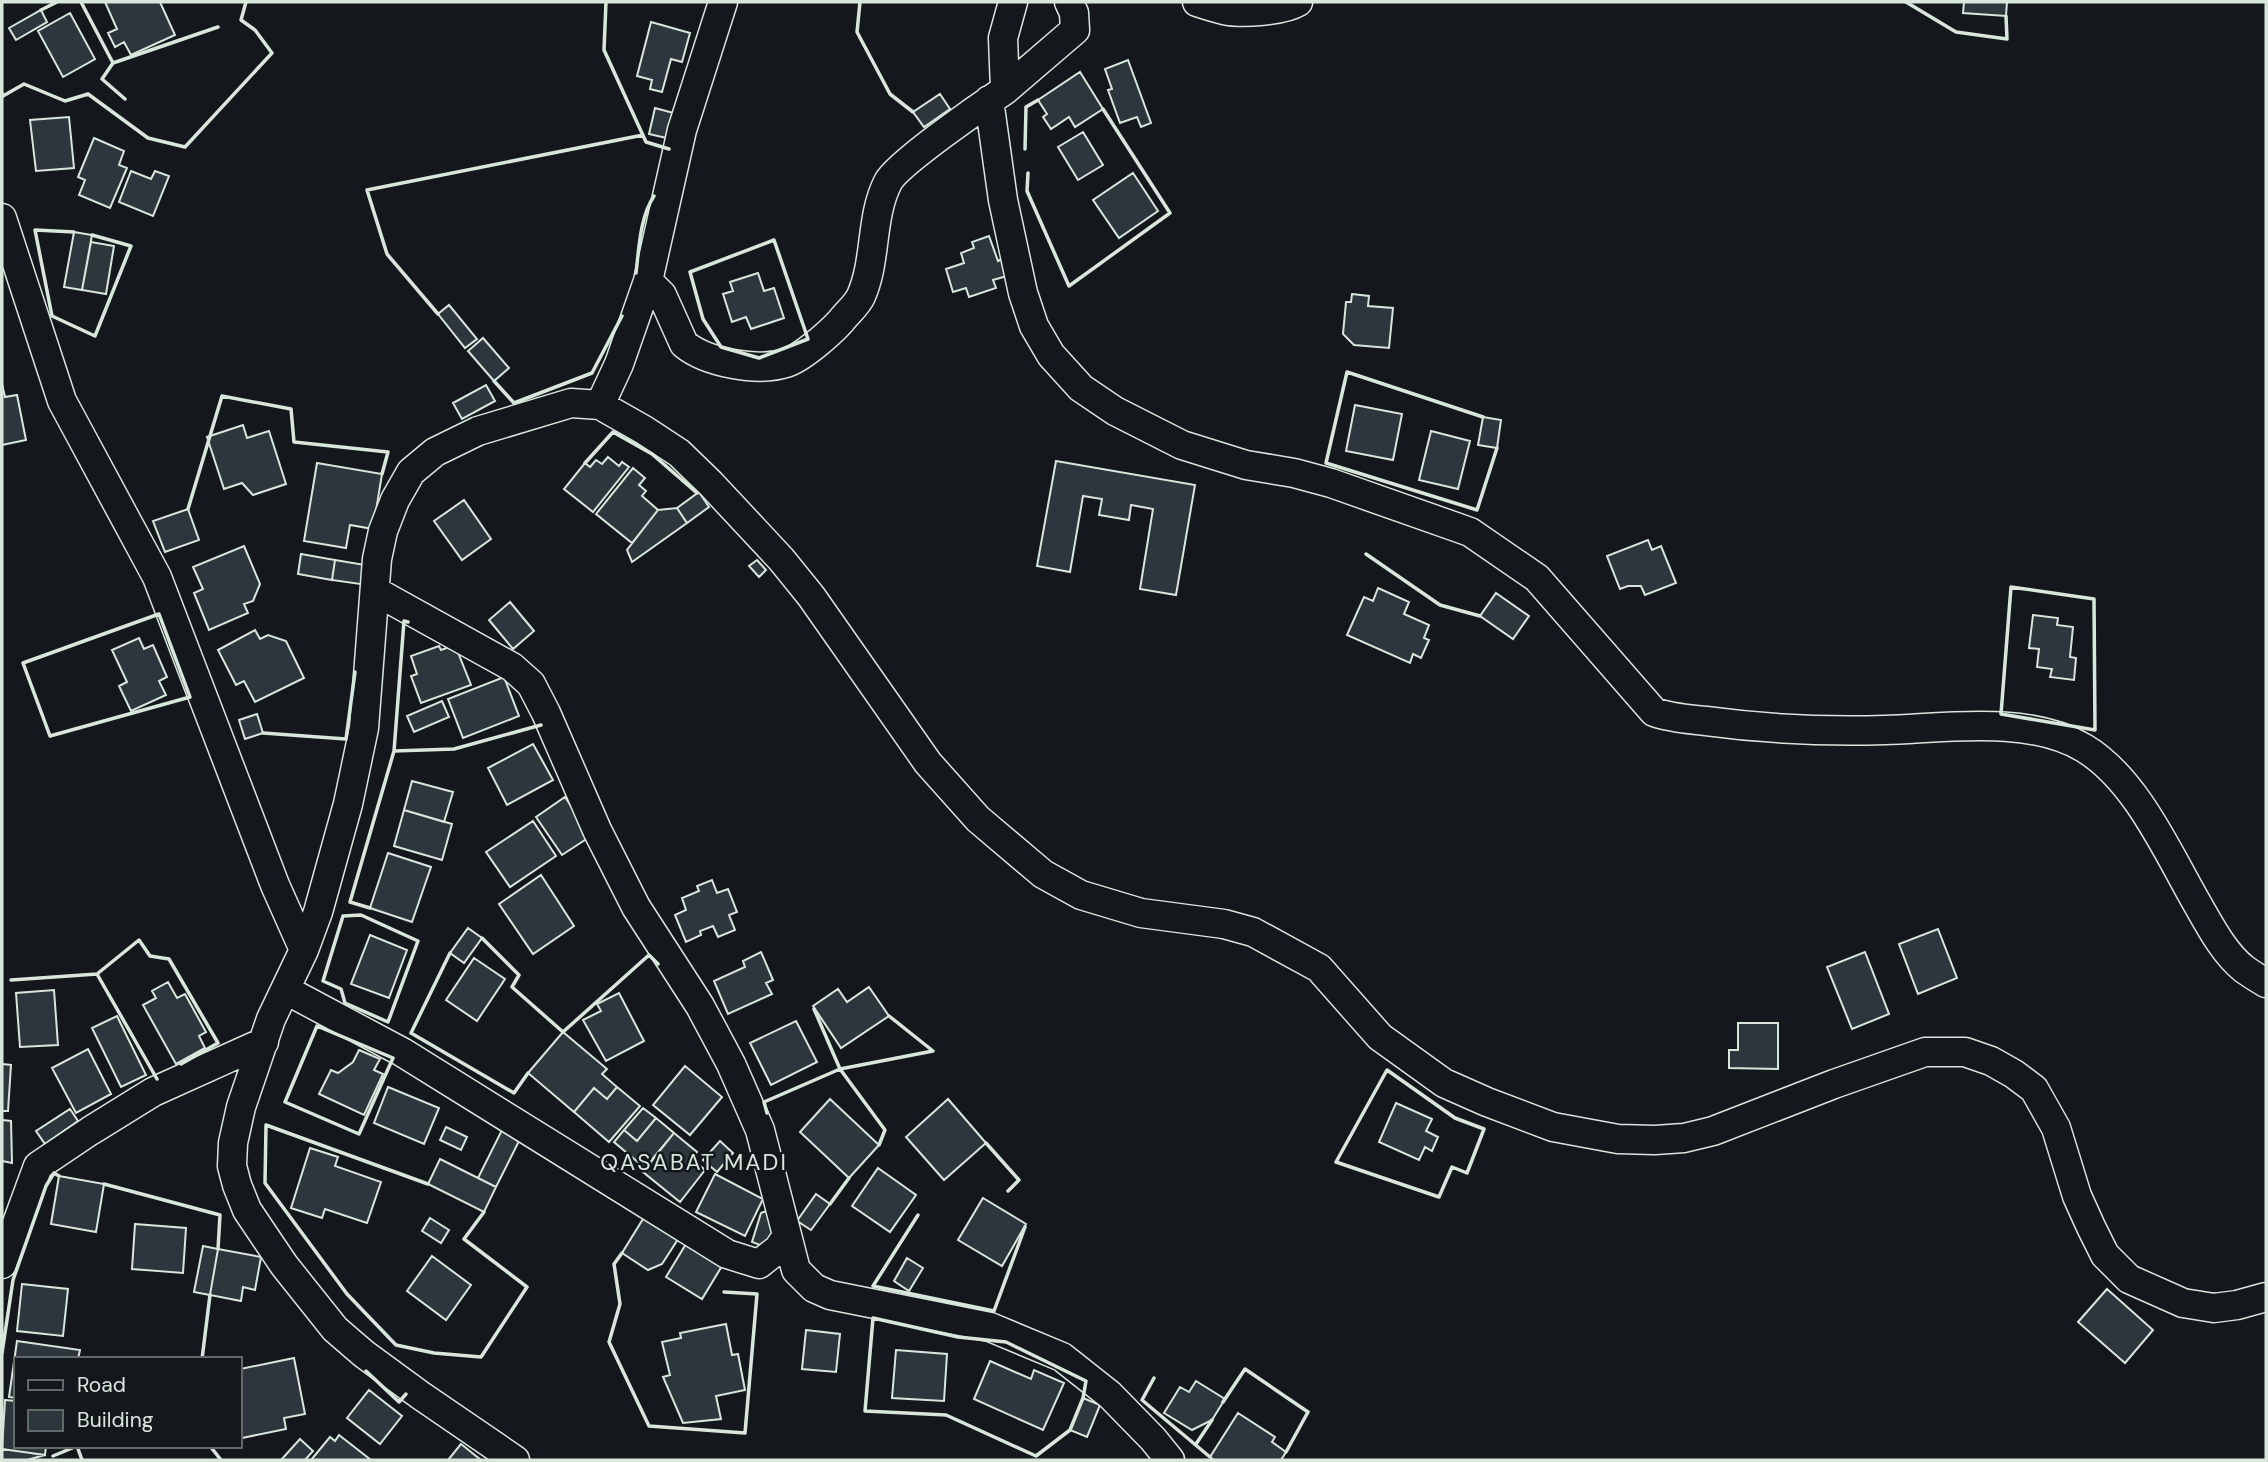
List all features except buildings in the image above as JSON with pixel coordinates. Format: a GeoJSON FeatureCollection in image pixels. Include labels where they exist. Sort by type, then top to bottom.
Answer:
{"type":"FeatureCollection","features":[{"type":"Feature","properties":{"kind":"street"},"geometry":{"type":"LineString","coordinates":[[600,405],[619,364],[648,281],[681,130],[723,2]]}},
{"type":"Feature","properties":{"kind":"street"},"geometry":{"type":"LineString","coordinates":[[1013,2],[1003,38],[997,95],[1003,200],[1023,293],[1034,326],[1051,355],[1081,388],[1115,411],[1182,445],[1216,458],[1331,483],[1469,532],[1537,578],[1654,712],[1664,716],[1817,731],[1940,726],[2015,728],[2054,736],[2083,747],[2116,773],[2144,812],[2226,949],[2243,968],[2266,984]]}},
{"type":"Feature","properties":{"kind":"street"},"geometry":{"type":"LineString","coordinates":[[648,281],[662,295],[678,334],[690,349],[722,361],[752,367],[787,363],[828,335],[861,298],[874,228],[888,180],[907,162],[997,95],[1074,30],[1074,13],[1069,2]]}},
{"type":"Feature","properties":{"kind":"street"},"geometry":{"type":"LineString","coordinates":[[1197,2],[1226,11],[1258,10],[1298,2]]}},
{"type":"Feature","properties":{"kind":"street"},"geometry":{"type":"LineString","coordinates":[[2,218],[62,401],[157,577],[275,886],[304,950]]}},
{"type":"Feature","properties":{"kind":"street"},"geometry":{"type":"LineString","coordinates":[[516,1460],[398,1378],[335,1329],[284,1265],[247,1210],[232,1167],[233,1143],[241,1107],[271,1019],[304,950],[318,912],[357,766],[364,728],[377,559],[383,531],[395,500],[411,472],[435,452],[461,438],[516,418],[571,403],[600,405],[644,430],[679,453],[711,484],[781,559],[811,596],[929,763],[978,819],[1043,874],[1062,885],[1081,895],[1141,913],[1211,922],[1254,932],[1318,968],[1380,1037],[1444,1083],[1553,1127],[1618,1139],[1684,1138],[1713,1131],[1925,1052],[1965,1052],[1991,1061],[2034,1089],[2056,1128],[2077,1196],[2095,1237],[2105,1255],[2129,1279],[2183,1303],[2214,1308],[2266,1297]]}},
{"type":"Feature","properties":{"kind":"street"},"geometry":{"type":"LineString","coordinates":[[375,591],[512,667],[531,684],[597,830],[636,907],[700,1006],[731,1064],[760,1130],[796,1270],[814,1288],[830,1295],[990,1327],[1062,1357],[1110,1395],[1170,1460]]}},
{"type":"Feature","properties":{"kind":"street"},"geometry":{"type":"LineString","coordinates":[[286,990],[402,1052],[727,1254],[759,1264],[778,1250],[787,1236]]}},
{"type":"Feature","properties":{"kind":"street"},"geometry":{"type":"LineString","coordinates":[[2,1264],[38,1166],[153,1092],[264,1042]]}},
{"type":"Feature","properties":{"kind":"wall"},"geometry":{"type":"LineString","coordinates":[[41,10],[57,2]]}},
{"type":"Feature","properties":{"kind":"wall"},"geometry":{"type":"LineString","coordinates":[[81,2],[113,63]]}},
{"type":"Feature","properties":{"kind":"wall"},"geometry":{"type":"LineString","coordinates":[[2,93],[3,96],[24,84],[65,101],[88,94],[148,138],[185,147],[272,53],[255,30],[241,20],[246,2]]}},
{"type":"Feature","properties":{"kind":"wall"},"geometry":{"type":"LineString","coordinates":[[606,2],[604,50],[646,142],[669,149]]}},
{"type":"Feature","properties":{"kind":"wall"},"geometry":{"type":"LineString","coordinates":[[860,2],[857,32],[890,94],[913,112]]}},
{"type":"Feature","properties":{"kind":"wall"},"geometry":{"type":"LineString","coordinates":[[1906,2],[1956,32],[2007,39],[2006,16]]}},
{"type":"Feature","properties":{"kind":"wall"},"geometry":{"type":"LineString","coordinates":[[125,99],[102,79],[113,63],[218,27]]}},
{"type":"Feature","properties":{"kind":"wall"},"geometry":{"type":"LineString","coordinates":[[1025,149],[1026,107],[1038,100]]}},
{"type":"Feature","properties":{"kind":"wall"},"geometry":{"type":"LineString","coordinates":[[1028,173],[1027,191],[1069,286],[1170,213],[1103,109]]}},
{"type":"Feature","properties":{"kind":"wall"},"geometry":{"type":"LineString","coordinates":[[438,314],[387,254],[367,190],[643,135]]}},
{"type":"Feature","properties":{"kind":"wall"},"geometry":{"type":"LineString","coordinates":[[636,273],[643,223],[654,196]]}},
{"type":"Feature","properties":{"kind":"wall"},"geometry":{"type":"LineString","coordinates":[[74,232],[35,230],[52,316],[95,336],[131,246],[92,235]]}},
{"type":"Feature","properties":{"kind":"wall"},"geometry":{"type":"LineString","coordinates":[[774,240],[808,339],[759,358],[721,347],[703,319],[690,272],[774,240]]}},
{"type":"Feature","properties":{"kind":"wall"},"geometry":{"type":"LineString","coordinates":[[494,381],[514,403],[592,373],[622,316]]}},
{"type":"Feature","properties":{"kind":"wall"},"geometry":{"type":"LineString","coordinates":[[1483,417],[1347,372],[1326,463],[1477,510],[1497,448]]}},
{"type":"Feature","properties":{"kind":"wall"},"geometry":{"type":"LineString","coordinates":[[188,509],[222,396],[291,409],[294,442],[388,452],[382,474]]}},
{"type":"Feature","properties":{"kind":"wall"},"geometry":{"type":"LineString","coordinates":[[585,463],[613,432],[652,454],[697,493]]}},
{"type":"Feature","properties":{"kind":"wall"},"geometry":{"type":"LineString","coordinates":[[1366,554],[1440,605],[1480,616]]}},
{"type":"Feature","properties":{"kind":"wall"},"geometry":{"type":"LineString","coordinates":[[2011,587],[2094,599],[2095,730],[2001,714],[2011,587]]}},
{"type":"Feature","properties":{"kind":"wall"},"geometry":{"type":"LineString","coordinates":[[159,614],[190,697],[50,736],[23,663],[159,614]]}},
{"type":"Feature","properties":{"kind":"wall"},"geometry":{"type":"LineString","coordinates":[[370,908],[350,902],[394,751],[404,621],[408,622]]}},
{"type":"Feature","properties":{"kind":"wall"},"geometry":{"type":"LineString","coordinates":[[263,733],[346,739],[355,672]]}},
{"type":"Feature","properties":{"kind":"wall"},"geometry":{"type":"LineString","coordinates":[[394,751],[454,749],[541,725]]}},
{"type":"Feature","properties":{"kind":"wall"},"geometry":{"type":"LineString","coordinates":[[361,915],[418,941],[388,1022],[345,1003],[341,989],[323,981],[343,916],[361,915]]}},
{"type":"Feature","properties":{"kind":"wall"},"geometry":{"type":"LineString","coordinates":[[482,938],[519,975],[512,987],[563,1032],[649,955],[658,964]]}},
{"type":"Feature","properties":{"kind":"wall"},"geometry":{"type":"LineString","coordinates":[[97,974],[139,940],[150,956],[169,959],[218,1043],[181,1064]]}},
{"type":"Feature","properties":{"kind":"wall"},"geometry":{"type":"LineString","coordinates":[[450,953],[411,1033],[514,1093],[528,1073]]}},
{"type":"Feature","properties":{"kind":"wall"},"geometry":{"type":"LineString","coordinates":[[11,980],[97,974],[157,1079]]}},
{"type":"Feature","properties":{"kind":"wall"},"geometry":{"type":"LineString","coordinates":[[814,1009],[840,1069],[933,1051],[889,1016]]}},
{"type":"Feature","properties":{"kind":"wall"},"geometry":{"type":"LineString","coordinates":[[317,1026],[393,1058],[359,1134],[285,1102],[317,1026]]}},
{"type":"Feature","properties":{"kind":"wall"},"geometry":{"type":"LineString","coordinates":[[767,1113],[764,1102],[840,1069],[885,1130],[879,1145]]}},
{"type":"Feature","properties":{"kind":"wall"},"geometry":{"type":"LineString","coordinates":[[1387,1070],[1455,1118],[1484,1129],[1467,1173],[1452,1167],[1439,1197],[1336,1162],[1387,1070]]}},
{"type":"Feature","properties":{"kind":"wall"},"geometry":{"type":"LineString","coordinates":[[428,1184],[266,1125],[265,1183],[347,1294],[396,1345],[434,1353],[481,1357],[527,1287],[464,1239],[484,1212]]}},
{"type":"Feature","properties":{"kind":"wall"},"geometry":{"type":"LineString","coordinates":[[986,1143],[1019,1180],[1008,1191]]}},
{"type":"Feature","properties":{"kind":"wall"},"geometry":{"type":"LineString","coordinates":[[2,1353],[13,1280],[46,1186],[54,1173],[59,1176]]}},
{"type":"Feature","properties":{"kind":"wall"},"geometry":{"type":"LineString","coordinates":[[830,1204],[849,1178]]}},
{"type":"Feature","properties":{"kind":"wall"},"geometry":{"type":"LineString","coordinates":[[104,1184],[220,1215],[218,1249]]}},
{"type":"Feature","properties":{"kind":"wall"},"geometry":{"type":"LineString","coordinates":[[918,1215],[873,1286],[994,1311],[1025,1227]]}},
{"type":"Feature","properties":{"kind":"wall"},"geometry":{"type":"LineString","coordinates":[[622,1253],[614,1264],[620,1304],[609,1342],[649,1426],[745,1433],[757,1294],[724,1292]]}},
{"type":"Feature","properties":{"kind":"wall"},"geometry":{"type":"LineString","coordinates":[[202,1357],[210,1295]]}},
{"type":"Feature","properties":{"kind":"wall"},"geometry":{"type":"LineString","coordinates":[[873,1318],[958,1337],[1006,1342],[1086,1381],[1083,1398],[1070,1430],[1036,1456],[946,1415],[865,1411],[873,1318]]}},
{"type":"Feature","properties":{"kind":"wall"},"geometry":{"type":"LineString","coordinates":[[1223,1402],[1245,1369],[1308,1412],[1286,1452]]}},
{"type":"Feature","properties":{"kind":"wall"},"geometry":{"type":"LineString","coordinates":[[366,1371],[399,1402],[406,1394]]}},
{"type":"Feature","properties":{"kind":"wall"},"geometry":{"type":"LineString","coordinates":[[1154,1378],[1142,1400],[1210,1457]]}},
{"type":"Feature","properties":{"kind":"wall"},"geometry":{"type":"LineString","coordinates":[[1196,1444],[1212,1420]]}},
{"type":"Feature","properties":{"kind":"wall"},"geometry":{"type":"LineString","coordinates":[[53,1456],[72,1448]]}},
{"type":"Feature","properties":{"kind":"wall"},"geometry":{"type":"LineString","coordinates":[[78,1448],[82,1460]]}},
{"type":"Feature","properties":{"kind":"wall"},"geometry":{"type":"LineString","coordinates":[[212,1448],[221,1460]]}},
{"type":"Feature","properties":{"kind":"district","name":"QASABAT MADI"},"geometry":{"type":"Point","coordinates":[694,1162]}}]}
